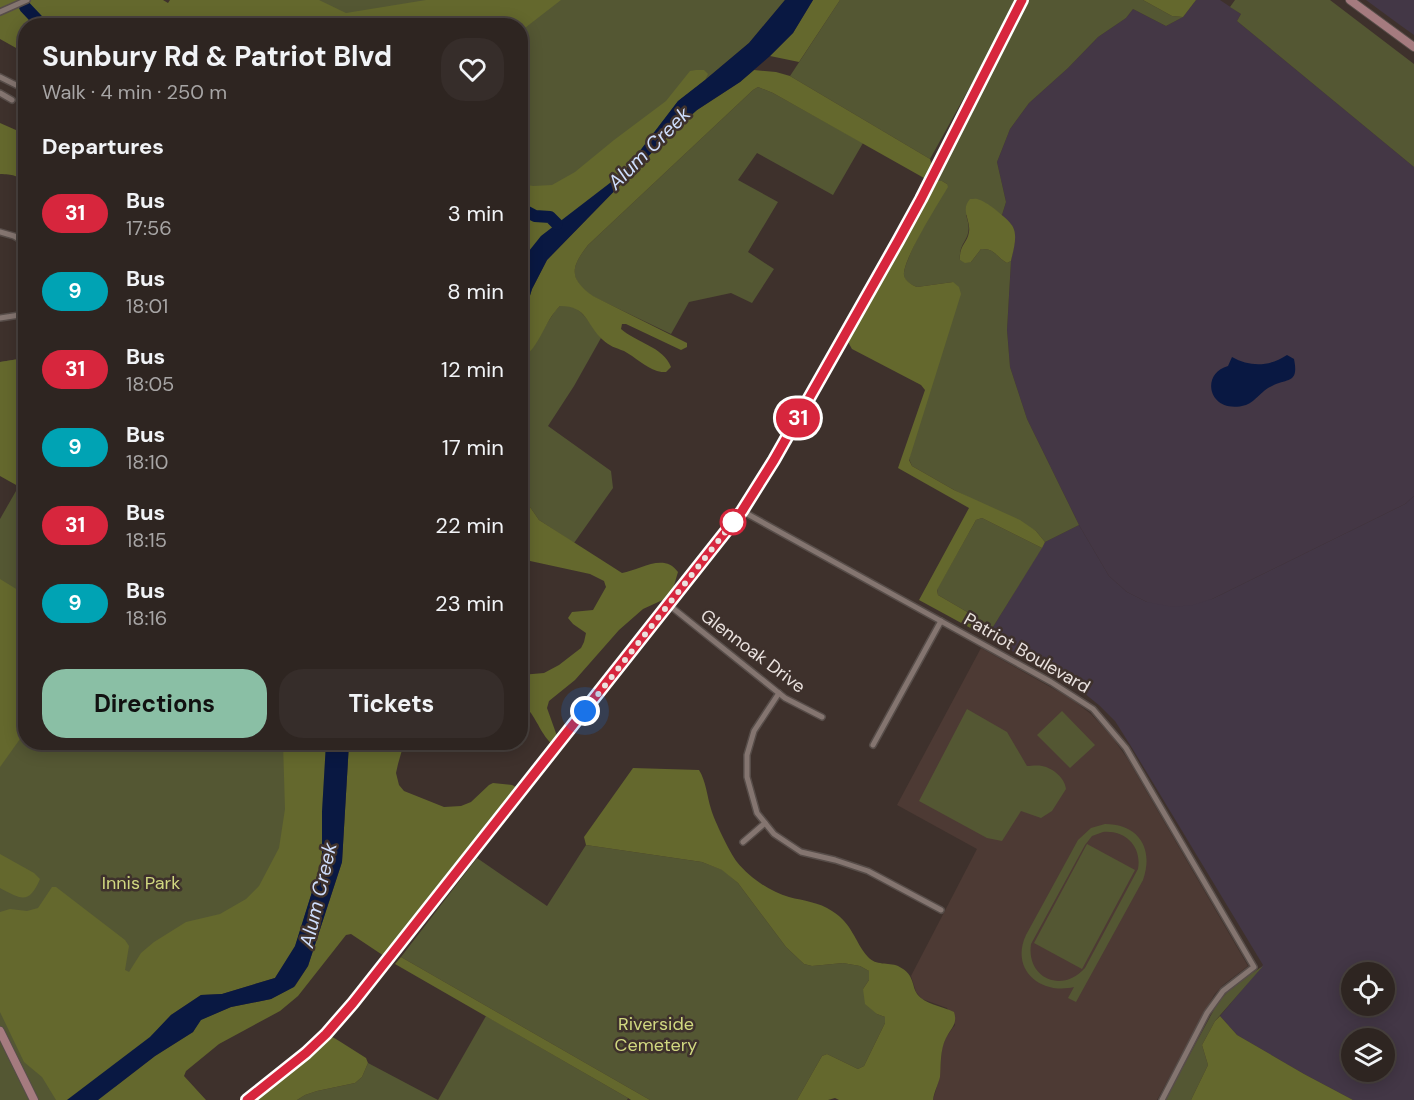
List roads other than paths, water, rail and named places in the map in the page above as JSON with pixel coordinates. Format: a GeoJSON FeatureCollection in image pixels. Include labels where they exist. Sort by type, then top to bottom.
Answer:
{"type":"FeatureCollection","features":[{"type":"Feature","properties":{"kind":"main road"},"geometry":{"type":"LineString","coordinates":[[247,1100],[297,1061],[333,1026],[742,511],[774,460],[898,241],[1022,0]]}},
{"type":"Feature","properties":{"kind":"main road"},"geometry":{"type":"LineString","coordinates":[[1350,0],[1414,47]]}},
{"type":"Feature","properties":{"kind":"main road"},"geometry":{"type":"LineString","coordinates":[[0,1031],[34,1100]]}},
{"type":"Feature","properties":{"kind":"street"},"geometry":{"type":"LineString","coordinates":[[0,12],[27,0]]}},
{"type":"Feature","properties":{"kind":"street"},"geometry":{"type":"LineString","coordinates":[[0,76],[18,86]]}},
{"type":"Feature","properties":{"kind":"street"},"geometry":{"type":"LineString","coordinates":[[0,93],[12,100]]}},
{"type":"Feature","properties":{"kind":"street"},"geometry":{"type":"LineString","coordinates":[[0,232],[18,240]]}},
{"type":"Feature","properties":{"kind":"street"},"geometry":{"type":"LineString","coordinates":[[0,318],[18,315]]}},
{"type":"Feature","properties":{"kind":"street","name":"Patriot Boulevard"},"geometry":{"type":"LineString","coordinates":[[742,511],[1051,682],[1093,709],[1126,748],[1209,886],[1254,967],[1223,991],[1207,1013],[1162,1100]]}},
{"type":"Feature","properties":{"kind":"street","name":"Glennoak Drive"},"geometry":{"type":"LineString","coordinates":[[669,605],[779,693],[822,717]]}},
{"type":"Feature","properties":{"kind":"street"},"geometry":{"type":"LineString","coordinates":[[873,745],[941,621]]}},
{"type":"Feature","properties":{"kind":"street"},"geometry":{"type":"LineString","coordinates":[[779,693],[754,730],[747,755],[747,777],[757,813],[774,834],[801,852],[868,871],[941,910]]}},
{"type":"Feature","properties":{"kind":"street"},"geometry":{"type":"LineString","coordinates":[[743,842],[765,823]]}},
{"type":"Feature","properties":{"kind":"water","name":"Alum Creek"},"geometry":{"type":"Polygon","coordinates":[[[785,0],[813,0],[793,33],[770,56],[740,82],[697,110],[667,137],[547,260],[528,302],[528,252],[541,236],[623,173],[678,101],[749,43],[785,0]]]}},
{"type":"Feature","properties":{"kind":"water"},"geometry":{"type":"Polygon","coordinates":[[[1287,355],[1294,359],[1295,373],[1291,379],[1268,388],[1250,403],[1233,407],[1224,405],[1216,400],[1212,393],[1213,377],[1219,370],[1228,366],[1232,357],[1246,363],[1266,364],[1287,355]]]}},
{"type":"Feature","properties":{"kind":"water","name":"Alum Creek"},"geometry":{"type":"Polygon","coordinates":[[[326,750],[349,750],[342,862],[308,966],[294,987],[271,999],[231,1007],[201,1020],[193,1032],[155,1056],[98,1100],[67,1100],[150,1037],[171,1015],[201,995],[222,994],[275,978],[295,946],[322,860],[326,750]]]}},
{"type":"Feature","properties":{"kind":"waterway"},"geometry":{"type":"LineString","coordinates":[[25,7],[35,18]]}},
{"type":"Feature","properties":{"kind":"waterway"},"geometry":{"type":"LineString","coordinates":[[528,212],[535,216],[550,217],[557,224]]}},
{"type":"Feature","properties":{"kind":"park label","name":"Innis Park"},"geometry":{"type":"Point","coordinates":[141,883]}},
{"type":"Feature","properties":{"kind":"park label","name":"Riverside Cemetery"},"geometry":{"type":"Point","coordinates":[656,1034]}}]}
